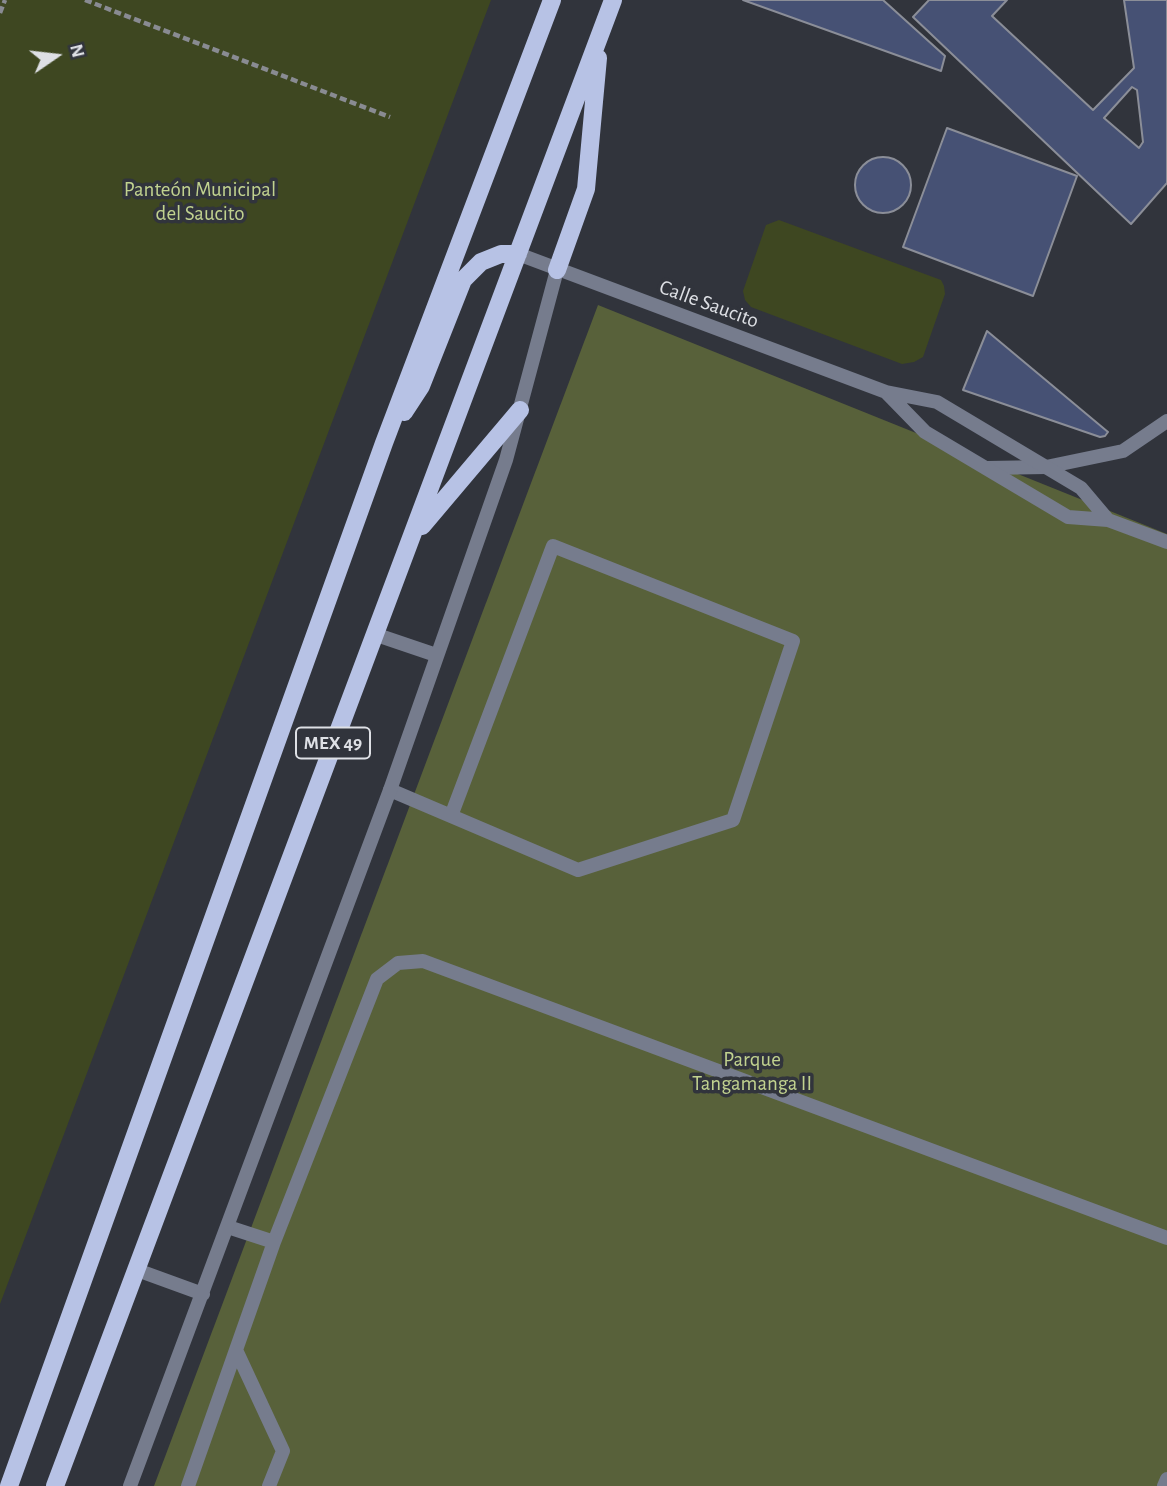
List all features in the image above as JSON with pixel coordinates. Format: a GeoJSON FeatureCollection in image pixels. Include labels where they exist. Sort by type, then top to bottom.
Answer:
{"type":"FeatureCollection","features":[{"type":"Feature","properties":{"kind":"main road","name":"MEX 49"},"geometry":{"type":"LineString","coordinates":[[9,1486],[384,443],[552,0]]}},
{"type":"Feature","properties":{"kind":"main road","name":"MEX 49"},"geometry":{"type":"LineString","coordinates":[[55,1486],[613,0]]}},
{"type":"Feature","properties":{"kind":"main road"},"geometry":{"type":"LineString","coordinates":[[557,270],[586,189],[600,34]]}},
{"type":"Feature","properties":{"kind":"main road"},"geometry":{"type":"LineString","coordinates":[[384,443],[421,386],[463,279],[481,262],[501,254],[518,254]]}},
{"type":"Feature","properties":{"kind":"main road"},"geometry":{"type":"LineString","coordinates":[[413,537],[520,410]]}},
{"type":"Feature","properties":{"kind":"street","name":"Calle Saucito"},"geometry":{"type":"LineString","coordinates":[[518,254],[886,392],[937,402],[1081,488],[1108,520]]}},
{"type":"Feature","properties":{"kind":"street"},"geometry":{"type":"LineString","coordinates":[[130,1486],[390,790],[506,460],[557,270]]}},
{"type":"Feature","properties":{"kind":"street","name":"Calle Saucito"},"geometry":{"type":"LineString","coordinates":[[886,392],[925,432],[1068,517],[1108,520],[1167,542]]}},
{"type":"Feature","properties":{"kind":"street"},"geometry":{"type":"LineString","coordinates":[[987,468],[1046,467],[1123,451],[1167,421]]}},
{"type":"Feature","properties":{"kind":"street"},"geometry":{"type":"LineString","coordinates":[[390,790],[451,816],[579,870],[733,820],[793,641],[553,546],[451,816]]}},
{"type":"Feature","properties":{"kind":"street"},"geometry":{"type":"LineString","coordinates":[[374,634],[436,655]]}},
{"type":"Feature","properties":{"kind":"street"},"geometry":{"type":"LineString","coordinates":[[188,1486],[274,1242],[377,979],[398,963],[423,961],[1167,1238]]}},
{"type":"Feature","properties":{"kind":"street"},"geometry":{"type":"LineString","coordinates":[[228,1227],[274,1242]]}},
{"type":"Feature","properties":{"kind":"street"},"geometry":{"type":"LineString","coordinates":[[136,1270],[203,1294]]}},
{"type":"Feature","properties":{"kind":"street"},"geometry":{"type":"LineString","coordinates":[[236,1350],[283,1451],[269,1486]]}},
{"type":"Feature","properties":{"kind":"street"},"geometry":{"type":"LineString","coordinates":[[1164,1486],[1167,1479]]}},
{"type":"Feature","properties":{"kind":"path"},"geometry":{"type":"LineString","coordinates":[[0,13],[5,0]]}},
{"type":"Feature","properties":{"kind":"path"},"geometry":{"type":"LineString","coordinates":[[85,0],[390,117]]}},
{"type":"Feature","properties":{"kind":"green space","name":"Panteón Municipal del Saucito"},"geometry":{"type":"Polygon","coordinates":[[[0,0],[491,0],[0,1304],[0,0]]]}},
{"type":"Feature","properties":{"kind":"green space"},"geometry":{"type":"Polygon","coordinates":[[[779,220],[941,280],[945,294],[923,357],[902,364],[751,307],[745,300],[743,291],[766,225],[779,220]]]}},
{"type":"Feature","properties":{"kind":"green space","name":"Parque Tangamanga II"},"geometry":{"type":"Polygon","coordinates":[[[598,305],[1167,534],[1167,1486],[154,1486],[598,305]]]}},
{"type":"Feature","properties":{"kind":"building"},"geometry":{"type":"Polygon","coordinates":[[[743,0],[883,0],[945,56],[941,71],[743,0]]]}},
{"type":"Feature","properties":{"kind":"building"},"geometry":{"type":"Polygon","coordinates":[[[929,0],[1007,0],[992,16],[1093,110],[1134,68],[1124,0],[1167,0],[1167,183],[1131,224],[913,17],[929,0]],[[1132,87],[1104,118],[1139,148],[1143,142],[1137,90],[1132,87]]]}},
{"type":"Feature","properties":{"kind":"building"},"geometry":{"type":"Polygon","coordinates":[[[947,128],[1077,176],[1033,296],[903,247],[947,128]]]}},
{"type":"Feature","properties":{"kind":"building"},"geometry":{"type":"Polygon","coordinates":[[[883,157],[894,159],[903,165],[909,174],[909,196],[903,205],[894,211],[883,213],[872,211],[863,205],[857,196],[855,185],[857,174],[863,165],[872,159],[883,157]]]}},
{"type":"Feature","properties":{"kind":"building"},"geometry":{"type":"Polygon","coordinates":[[[987,331],[1108,432],[1105,436],[1100,437],[963,390],[987,331]]]}}]}
